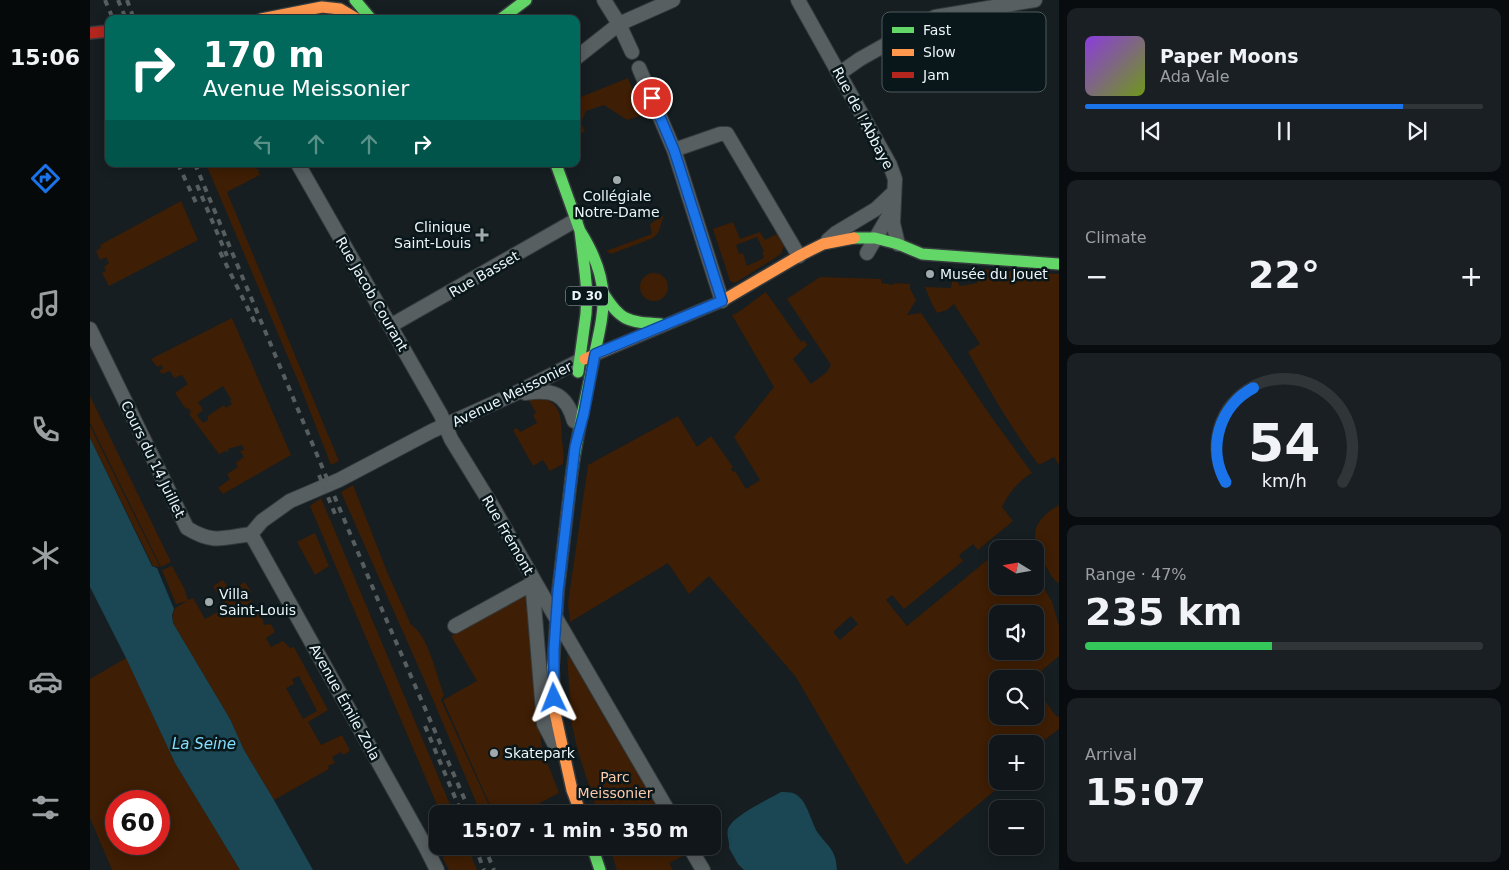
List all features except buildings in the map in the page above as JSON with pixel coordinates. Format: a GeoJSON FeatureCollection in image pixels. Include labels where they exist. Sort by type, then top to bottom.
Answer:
{"type":"FeatureCollection","features":[{"type":"Feature","properties":{"kind":"main road"},"geometry":{"type":"LineString","coordinates":[[506,15],[526,0]]}},
{"type":"Feature","properties":{"kind":"main road"},"geometry":{"type":"LineString","coordinates":[[280,15],[313,8],[344,11],[360,6]]}},
{"type":"Feature","properties":{"kind":"main road"},"geometry":{"type":"LineString","coordinates":[[90,33],[105,31]]}},
{"type":"Feature","properties":{"kind":"main road","name":"D 30"},"geometry":{"type":"LineString","coordinates":[[557,167],[578,225],[587,293],[574,412],[575,447]]}},
{"type":"Feature","properties":{"kind":"main road"},"geometry":{"type":"LineString","coordinates":[[577,805],[554,713],[553,668],[556,618],[575,447],[584,413],[602,321],[602,291],[596,257],[578,225]]}},
{"type":"Feature","properties":{"kind":"main road","name":"Avenue Meissonier"},"geometry":{"type":"LineString","coordinates":[[580,361],[722,301],[823,244],[846,239],[870,238],[898,244]]}},
{"type":"Feature","properties":{"kind":"main road","name":"D 30"},"geometry":{"type":"LineString","coordinates":[[898,244],[918,253]]}},
{"type":"Feature","properties":{"kind":"main road","name":"D 30"},"geometry":{"type":"LineString","coordinates":[[803,254],[918,253],[1059,264]]}},
{"type":"Feature","properties":{"kind":"main road","name":"D 30"},"geometry":{"type":"LineString","coordinates":[[602,291],[614,309],[624,319],[631,322],[665,325]]}},
{"type":"Feature","properties":{"kind":"main road"},"geometry":{"type":"LineString","coordinates":[[595,855],[600,870]]}},
{"type":"Feature","properties":{"kind":"street"},"geometry":{"type":"LineString","coordinates":[[604,0],[619,24],[632,52]]}},
{"type":"Feature","properties":{"kind":"street"},"geometry":{"type":"LineString","coordinates":[[580,55],[619,24],[673,0]]}},
{"type":"Feature","properties":{"kind":"street","name":"Rue de l'Abbaye"},"geometry":{"type":"LineString","coordinates":[[798,0],[890,165],[895,179],[893,223],[898,244]]}},
{"type":"Feature","properties":{"kind":"street"},"geometry":{"type":"LineString","coordinates":[[960,12],[1035,0]]}},
{"type":"Feature","properties":{"kind":"street"},"geometry":{"type":"LineString","coordinates":[[840,73],[882,46]]}},
{"type":"Feature","properties":{"kind":"street"},"geometry":{"type":"LineString","coordinates":[[639,68],[674,150],[722,301]]}},
{"type":"Feature","properties":{"kind":"street"},"geometry":{"type":"LineString","coordinates":[[674,150],[720,134],[727,134],[803,254]]}},
{"type":"Feature","properties":{"kind":"street","name":"Rue Jacob Courant"},"geometry":{"type":"LineString","coordinates":[[300,167],[446,425]]}},
{"type":"Feature","properties":{"kind":"street"},"geometry":{"type":"LineString","coordinates":[[823,244],[836,233],[876,210],[894,192]]}},
{"type":"Feature","properties":{"kind":"street"},"geometry":{"type":"LineString","coordinates":[[855,253],[888,217],[894,192]]}},
{"type":"Feature","properties":{"kind":"street"},"geometry":{"type":"LineString","coordinates":[[868,214],[865,225],[870,238]]}},
{"type":"Feature","properties":{"kind":"street","name":"Rue Basset"},"geometry":{"type":"LineString","coordinates":[[390,326],[578,225]]}},
{"type":"Feature","properties":{"kind":"street","name":"Cours du 14 Juillet"},"geometry":{"type":"LineString","coordinates":[[90,329],[187,528],[199,536],[211,540],[251,534]]}},
{"type":"Feature","properties":{"kind":"street","name":"Avenue Meissonier"},"geometry":{"type":"LineString","coordinates":[[251,534],[262,521],[290,501],[339,480],[446,425],[580,361]]}},
{"type":"Feature","properties":{"kind":"street"},"geometry":{"type":"LineString","coordinates":[[512,395],[541,391],[552,392],[568,406],[574,421]]}},
{"type":"Feature","properties":{"kind":"street","name":"Rue Frémont"},"geometry":{"type":"LineString","coordinates":[[446,425],[451,439],[494,509],[535,582],[532,592],[544,724],[567,768]]}},
{"type":"Feature","properties":{"kind":"street","name":"Avenue Émile Zola"},"geometry":{"type":"LineString","coordinates":[[251,534],[437,870]]}},
{"type":"Feature","properties":{"kind":"street"},"geometry":{"type":"LineString","coordinates":[[455,626],[535,582],[665,805]]}},
{"type":"Feature","properties":{"kind":"street"},"geometry":{"type":"LineString","coordinates":[[694,855],[703,870]]}},
{"type":"Feature","properties":{"kind":"green space"},"geometry":{"type":"Polygon","coordinates":[[[628,78],[643,115],[627,120],[604,105],[586,111],[581,123],[585,132],[580,134],[580,97],[628,78]]]}},
{"type":"Feature","properties":{"kind":"green space"},"geometry":{"type":"Polygon","coordinates":[[[207,167],[255,167],[259,169],[260,175],[227,192],[339,461],[331,465],[301,388],[207,167]]]}},
{"type":"Feature","properties":{"kind":"green space"},"geometry":{"type":"Polygon","coordinates":[[[181,201],[198,240],[109,286],[102,273],[106,271],[104,267],[109,263],[106,257],[100,260],[96,251],[101,248],[100,245],[181,201]]]}},
{"type":"Feature","properties":{"kind":"green space"},"geometry":{"type":"Polygon","coordinates":[[[664,215],[658,233],[653,238],[611,254],[606,251],[652,234],[650,224],[664,215]]]}},
{"type":"Feature","properties":{"kind":"green space"},"geometry":{"type":"Polygon","coordinates":[[[733,222],[740,239],[760,232],[765,240],[777,234],[784,246],[781,254],[735,283],[730,281],[713,229],[733,222]],[[757,237],[736,245],[739,254],[743,253],[747,266],[764,258],[762,252],[764,251],[757,237]]]}},
{"type":"Feature","properties":{"kind":"green space"},"geometry":{"type":"Polygon","coordinates":[[[978,269],[1059,274],[1059,465],[1054,457],[1039,465],[1029,452],[1010,424],[968,352],[980,344],[954,304],[947,310],[937,313],[925,287],[951,288],[952,282],[957,281],[960,286],[978,283],[978,279],[980,279],[978,269]]]}},
{"type":"Feature","properties":{"kind":"green space"},"geometry":{"type":"Polygon","coordinates":[[[654,273],[664,277],[668,287],[664,297],[654,301],[644,297],[640,287],[644,277],[654,273]]]}},
{"type":"Feature","properties":{"kind":"green space"},"geometry":{"type":"Polygon","coordinates":[[[820,277],[881,279],[881,283],[894,285],[894,283],[910,284],[910,289],[916,300],[907,315],[921,313],[1032,473],[1014,488],[1002,507],[1013,521],[978,550],[973,544],[959,555],[963,561],[904,609],[892,595],[886,600],[907,626],[989,559],[989,595],[1044,595],[1044,588],[1052,602],[1059,626],[1059,656],[1043,670],[989,670],[989,725],[1044,725],[1044,700],[1057,717],[1059,716],[1059,729],[1044,740],[1044,735],[989,735],[989,790],[995,790],[906,865],[796,677],[709,576],[689,594],[668,563],[570,622],[568,603],[588,465],[678,416],[697,447],[711,436],[746,489],[760,480],[734,437],[774,387],[732,315],[766,292],[801,342],[804,340],[807,345],[793,359],[811,384],[827,372],[831,365],[787,299],[820,277]],[[851,616],[833,632],[840,640],[858,624],[851,616]]]}},
{"type":"Feature","properties":{"kind":"green space"},"geometry":{"type":"Polygon","coordinates":[[[232,318],[291,455],[223,494],[218,488],[230,479],[227,474],[238,467],[236,463],[244,457],[240,451],[244,450],[242,445],[228,449],[228,453],[226,451],[219,454],[189,414],[191,412],[188,408],[186,409],[175,393],[188,384],[182,375],[174,378],[170,371],[162,374],[159,370],[163,369],[162,365],[157,367],[151,359],[232,318]],[[223,386],[198,402],[203,410],[197,415],[203,423],[208,420],[208,416],[224,405],[226,408],[232,404],[223,386]]]}},
{"type":"Feature","properties":{"kind":"green space"},"geometry":{"type":"Polygon","coordinates":[[[90,396],[171,562],[161,567],[90,423],[90,396]]]}},
{"type":"Feature","properties":{"kind":"green space"},"geometry":{"type":"Polygon","coordinates":[[[538,397],[552,403],[561,418],[563,464],[550,471],[543,460],[533,466],[513,430],[517,428],[520,432],[537,423],[533,415],[536,413],[529,400],[538,397]]]}},
{"type":"Feature","properties":{"kind":"green space"},"geometry":{"type":"Polygon","coordinates":[[[90,426],[160,567],[153,566],[90,438],[90,426]]]}},
{"type":"Feature","properties":{"kind":"green space"},"geometry":{"type":"Polygon","coordinates":[[[353,485],[388,574],[411,625],[417,630],[427,646],[444,695],[441,700],[489,805],[477,805],[341,492],[353,485]]]}},
{"type":"Feature","properties":{"kind":"green space"},"geometry":{"type":"Polygon","coordinates":[[[321,498],[450,805],[437,805],[310,506],[321,498]]]}},
{"type":"Feature","properties":{"kind":"green space"},"geometry":{"type":"Polygon","coordinates":[[[1059,505],[1059,583],[1053,578],[1044,563],[1044,540],[1035,540],[1035,538],[1038,524],[1050,511],[1059,505]]]}},
{"type":"Feature","properties":{"kind":"green space"},"geometry":{"type":"Polygon","coordinates":[[[315,533],[329,566],[315,575],[297,542],[315,533]]]}},
{"type":"Feature","properties":{"kind":"green space"},"geometry":{"type":"Polygon","coordinates":[[[172,566],[188,600],[193,598],[205,619],[226,607],[213,586],[223,580],[230,591],[245,582],[251,592],[248,595],[264,625],[271,624],[275,632],[266,638],[271,647],[283,641],[290,648],[294,647],[328,710],[308,722],[321,745],[342,735],[350,751],[343,755],[341,752],[332,757],[335,763],[328,766],[329,769],[274,800],[244,750],[230,719],[173,623],[174,611],[187,601],[176,604],[162,570],[172,566]],[[299,676],[292,679],[294,684],[286,688],[303,719],[317,711],[299,676]]]}},
{"type":"Feature","properties":{"kind":"green space"},"geometry":{"type":"Polygon","coordinates":[[[526,596],[542,749],[559,793],[536,805],[490,805],[443,700],[477,681],[451,636],[526,596]]]}},
{"type":"Feature","properties":{"kind":"green space","name":"Parc Meissonier"},"geometry":{"type":"Polygon","coordinates":[[[567,656],[570,658],[656,805],[595,805],[577,748],[572,725],[567,656]]]}},
{"type":"Feature","properties":{"kind":"green space"},"geometry":{"type":"Polygon","coordinates":[[[126,658],[175,763],[240,870],[112,870],[106,855],[170,855],[170,790],[105,790],[105,853],[90,818],[90,679],[126,658]]]}},
{"type":"Feature","properties":{"kind":"green space"},"geometry":{"type":"Polygon","coordinates":[[[444,855],[471,855],[477,870],[449,870],[443,858],[444,855]]]}},
{"type":"Feature","properties":{"kind":"green space"},"geometry":{"type":"Polygon","coordinates":[[[612,855],[685,855],[669,863],[673,870],[617,870],[612,855]]]}},
{"type":"Feature","properties":{"kind":"water","name":"La Seine"},"geometry":{"type":"Polygon","coordinates":[[[90,438],[152,566],[157,568],[174,609],[172,615],[173,623],[230,719],[244,750],[313,870],[240,870],[175,763],[126,658],[90,587],[90,438]]]}},
{"type":"Feature","properties":{"kind":"water"},"geometry":{"type":"Polygon","coordinates":[[[781,792],[793,793],[802,800],[815,828],[835,857],[837,870],[744,870],[738,864],[729,848],[728,829],[743,813],[781,792]]]}},
{"type":"Feature","properties":{"kind":"railway"},"geometry":{"type":"LineString","coordinates":[[105,0],[111,15]]}},
{"type":"Feature","properties":{"kind":"railway"},"geometry":{"type":"LineString","coordinates":[[118,0],[124,15]]}},
{"type":"Feature","properties":{"kind":"railway"},"geometry":{"type":"LineString","coordinates":[[127,0],[133,15]]}},
{"type":"Feature","properties":{"kind":"railway"},"geometry":{"type":"LineString","coordinates":[[179,167],[198,207]]}},
{"type":"Feature","properties":{"kind":"railway"},"geometry":{"type":"LineString","coordinates":[[196,167],[383,612],[467,805]]}},
{"type":"Feature","properties":{"kind":"railway"},"geometry":{"type":"LineString","coordinates":[[197,185],[227,256]]}},
{"type":"Feature","properties":{"kind":"railway"},"geometry":{"type":"LineString","coordinates":[[220,252],[256,325]]}},
{"type":"Feature","properties":{"kind":"railway"},"geometry":{"type":"LineString","coordinates":[[319,475],[335,514]]}},
{"type":"Feature","properties":{"kind":"railway"},"geometry":{"type":"LineString","coordinates":[[425,726],[458,805]]}},
{"type":"Feature","properties":{"kind":"railway"},"geometry":{"type":"LineString","coordinates":[[478,855],[484,870]]}},
{"type":"Feature","properties":{"kind":"railway"},"geometry":{"type":"LineString","coordinates":[[488,855],[494,870]]}},
{"type":"Feature","properties":{"kind":"traffic: fast"},"geometry":{"type":"LineString","coordinates":[[355,0],[368,15]]}},
{"type":"Feature","properties":{"kind":"traffic: fast"},"geometry":{"type":"LineString","coordinates":[[506,15],[526,0]]}},
{"type":"Feature","properties":{"kind":"traffic: fast"},"geometry":{"type":"LineString","coordinates":[[557,167],[580,231],[585,272],[586,314],[578,372]]}},
{"type":"Feature","properties":{"kind":"traffic: fast"},"geometry":{"type":"LineString","coordinates":[[571,480],[601,323],[603,302],[598,270],[589,246],[580,231]]}},
{"type":"Feature","properties":{"kind":"traffic: fast"},"geometry":{"type":"LineString","coordinates":[[854,238],[875,238],[898,244],[922,254],[1059,264]]}},
{"type":"Feature","properties":{"kind":"traffic: fast"},"geometry":{"type":"LineString","coordinates":[[602,291],[614,309],[626,318],[632,321],[661,324]]}},
{"type":"Feature","properties":{"kind":"traffic: fast"},"geometry":{"type":"LineString","coordinates":[[595,855],[600,870]]}},
{"type":"Feature","properties":{"kind":"traffic: slow"},"geometry":{"type":"LineString","coordinates":[[281,15],[322,7],[340,9],[350,15]]}},
{"type":"Feature","properties":{"kind":"traffic: slow"},"geometry":{"type":"LineString","coordinates":[[585,359],[722,301],[823,244],[854,238]]}},
{"type":"Feature","properties":{"kind":"traffic: slow"},"geometry":{"type":"LineString","coordinates":[[571,480],[558,591],[553,667],[555,713],[572,790],[578,805]]}},
{"type":"Feature","properties":{"kind":"traffic: jam"},"geometry":{"type":"LineString","coordinates":[[90,33],[105,31]]}},
{"type":"Feature","properties":{"kind":"place","name":"Collégiale Notre-Dame"},"geometry":{"type":"Point","coordinates":[617,180]}},
{"type":"Feature","properties":{"kind":"place","name":"Clinique Saint-Louis"},"geometry":{"type":"Point","coordinates":[482,235]}},
{"type":"Feature","properties":{"kind":"place","name":"Musée du Jouet"},"geometry":{"type":"Point","coordinates":[930,274]}},
{"type":"Feature","properties":{"kind":"place","name":"Villa Saint-Louis"},"geometry":{"type":"Point","coordinates":[209,602]}},
{"type":"Feature","properties":{"kind":"place","name":"Skatepark"},"geometry":{"type":"Point","coordinates":[494,753]}},
{"type":"Feature","properties":{"kind":"route"},"geometry":{"type":"LineString","coordinates":[[554,698],[553,668],[558,591],[575,447],[584,413],[595,354],[722,301],[674,150],[652,98]]}}]}
